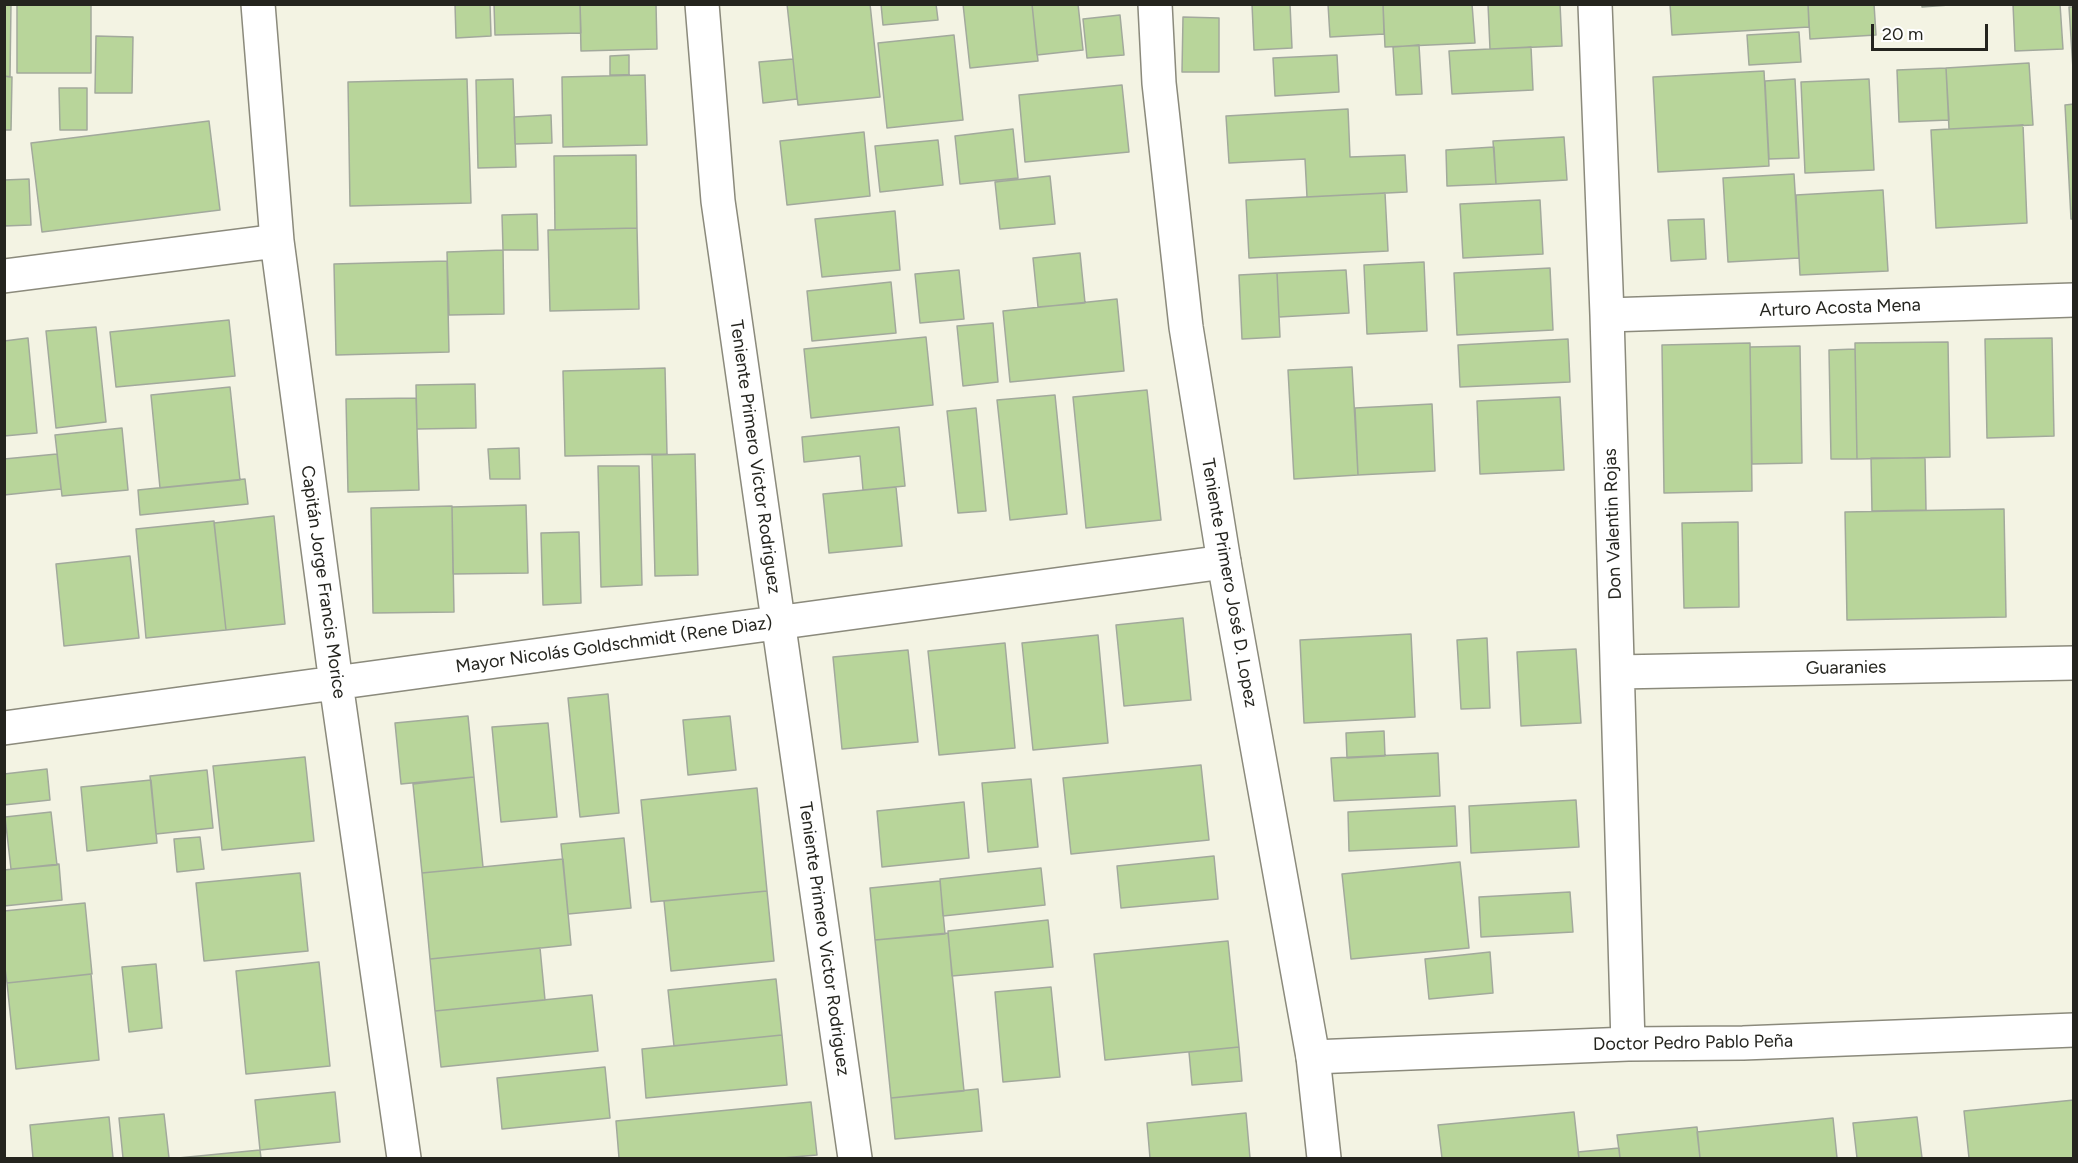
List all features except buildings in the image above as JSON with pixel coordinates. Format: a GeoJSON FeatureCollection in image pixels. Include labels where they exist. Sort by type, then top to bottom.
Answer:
{"type":"FeatureCollection","features":[{"type":"Feature","properties":{"kind":"street","name":"Capitán Jorge Francis Morice"},"geometry":{"type":"LineString","coordinates":[[258,4],[277,241],[336,683],[404,1158]]}},
{"type":"Feature","properties":{"kind":"street","name":"Teniente Primero Victor Rodriguez"},"geometry":{"type":"LineString","coordinates":[[702,4],[718,201],[855,1158]]}},
{"type":"Feature","properties":{"kind":"street","name":"Teniente Primero José D. Lopez"},"geometry":{"type":"LineString","coordinates":[[1155,4],[1159,82],[1186,327],[1224,562],[1313,1057],[1324,1158]]}},
{"type":"Feature","properties":{"kind":"street","name":"Don Valentin Rojas"},"geometry":{"type":"LineString","coordinates":[[1595,4],[1607,315],[1628,1044]]}},
{"type":"Feature","properties":{"kind":"street"},"geometry":{"type":"LineString","coordinates":[[4,276],[277,241]]}},
{"type":"Feature","properties":{"kind":"street","name":"Arturo Acosta Mena"},"geometry":{"type":"LineString","coordinates":[[1607,315],[2073,300]]}},
{"type":"Feature","properties":{"kind":"street","name":"Mayor Nicolás Goldschmidt (Rene Diaz)"},"geometry":{"type":"LineString","coordinates":[[4,728],[1224,562]]}},
{"type":"Feature","properties":{"kind":"street","name":"Guaranies"},"geometry":{"type":"LineString","coordinates":[[1618,672],[2073,663]]}},
{"type":"Feature","properties":{"kind":"street","name":"Doctor Pedro Pablo Peña"},"geometry":{"type":"LineString","coordinates":[[1313,1057],[1628,1044],[1743,1043],[2073,1030]]}}]}
